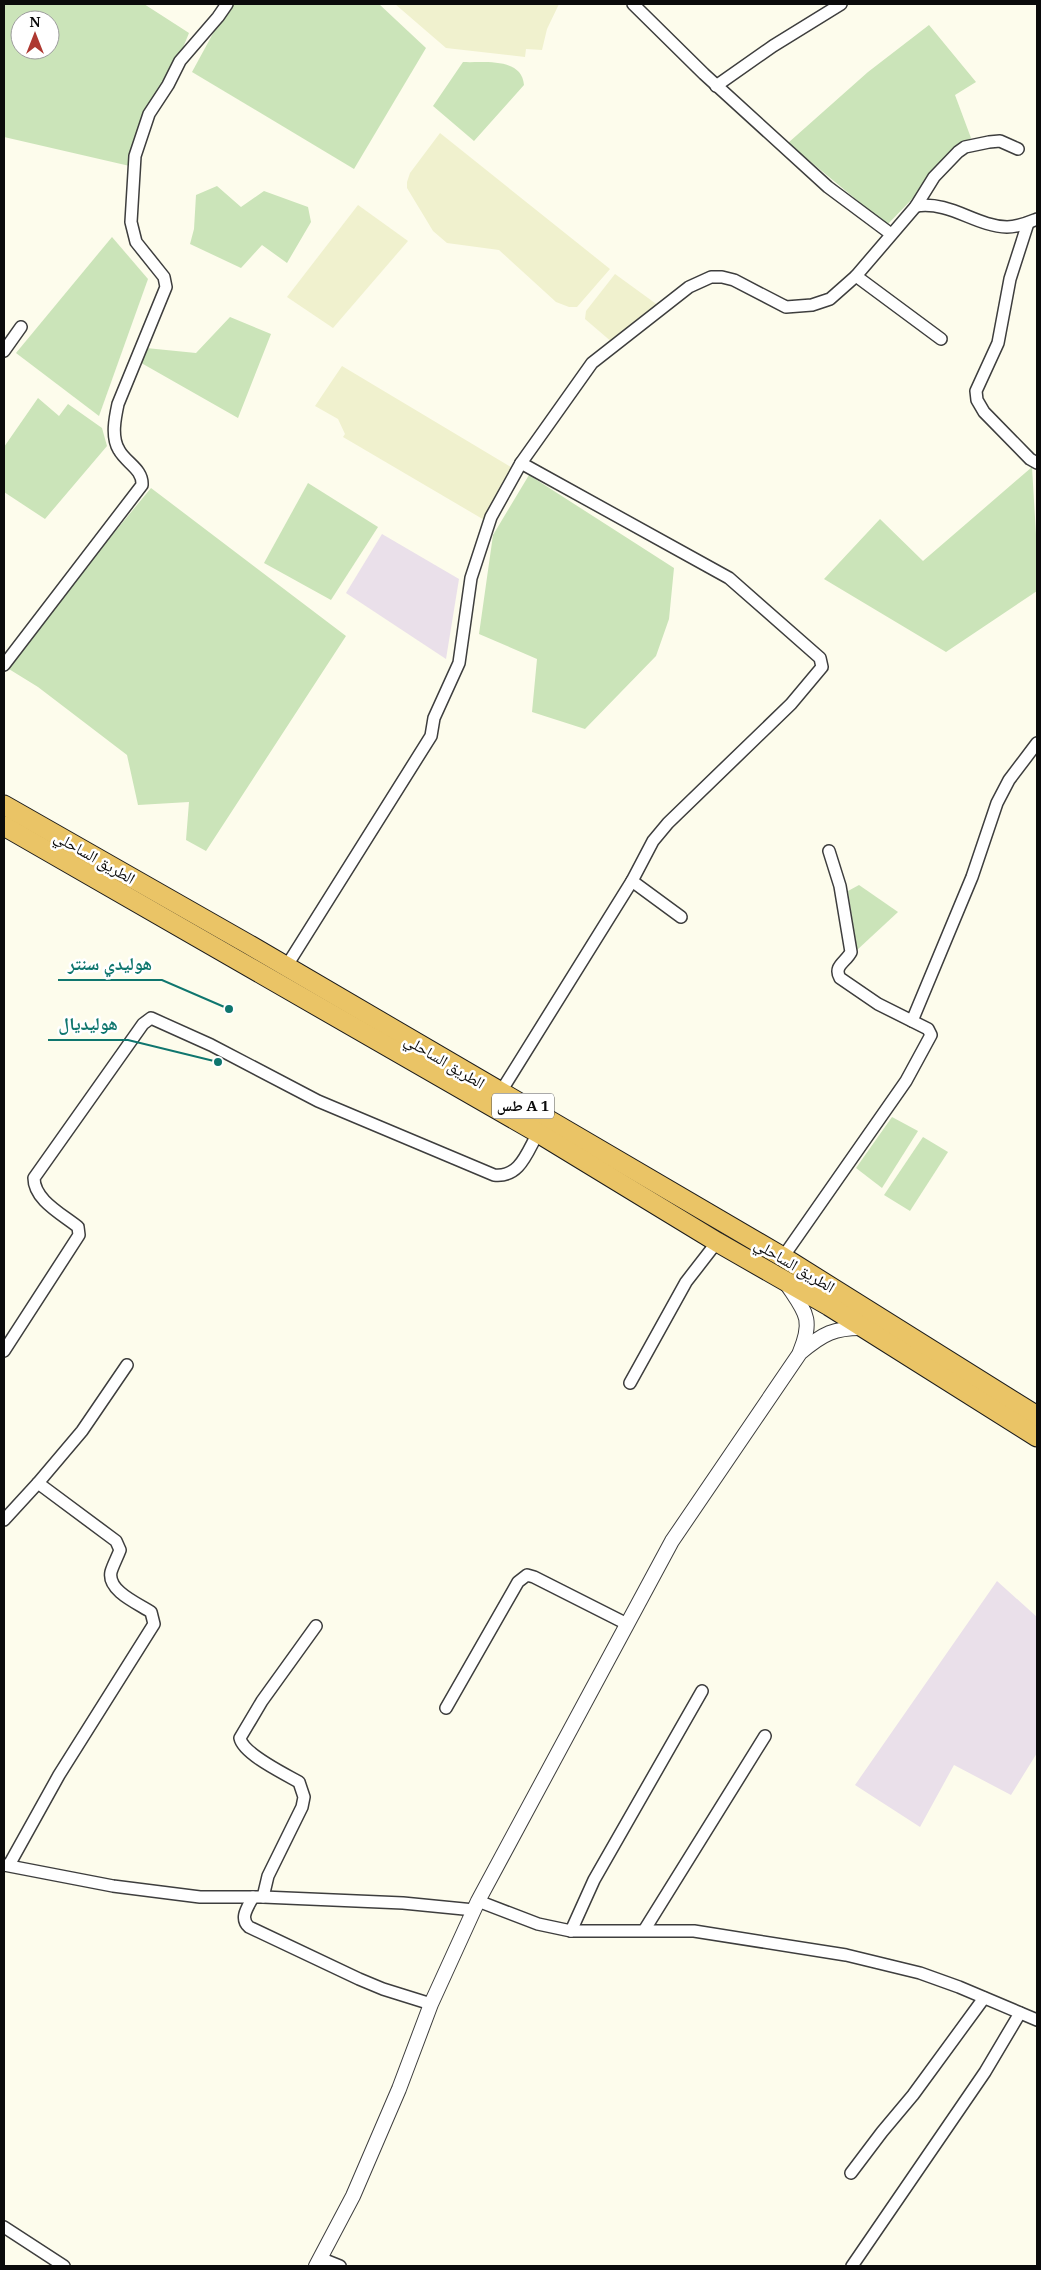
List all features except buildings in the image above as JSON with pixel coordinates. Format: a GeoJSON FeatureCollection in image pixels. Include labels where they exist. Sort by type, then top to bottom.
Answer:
{"type":"FeatureCollection","features":[{"type":"Feature","properties":{"kind":"highway","name":"الطريق الساحلي"},"geometry":{"type":"LineString","coordinates":[[4,804],[783,1257],[1037,1416]]}},
{"type":"Feature","properties":{"kind":"highway","name":"الطريق الساحلي"},"geometry":{"type":"LineString","coordinates":[[4,826],[538,1133],[717,1242],[865,1328],[1037,1437]]}},
{"type":"Feature","properties":{"kind":"street"},"geometry":{"type":"LineString","coordinates":[[4,664],[142,485],[140,473],[118,449],[114,429],[115,415],[166,287],[164,277],[136,242],[131,222],[134,156],[148,114],[168,85],[180,61],[227,4]]}},
{"type":"Feature","properties":{"kind":"street"},"geometry":{"type":"LineString","coordinates":[[633,4],[716,86],[828,187],[891,234]]}},
{"type":"Feature","properties":{"kind":"street"},"geometry":{"type":"LineString","coordinates":[[716,86],[773,46],[841,4]]}},
{"type":"Feature","properties":{"kind":"street"},"geometry":{"type":"LineString","coordinates":[[286,967],[431,736],[434,718],[459,663],[471,578],[491,517],[521,463],[592,363],[689,287],[711,277],[734,280],[786,307],[795,308],[830,299],[856,276],[916,206],[934,177],[965,147],[1000,141],[1018,149]]}},
{"type":"Feature","properties":{"kind":"street"},"geometry":{"type":"LineString","coordinates":[[916,206],[931,204],[945,207],[998,226],[1017,226],[1033,221]]}},
{"type":"Feature","properties":{"kind":"street"},"geometry":{"type":"LineString","coordinates":[[1033,221],[1010,279],[998,343],[976,391],[984,412],[1030,459],[1037,463]]}},
{"type":"Feature","properties":{"kind":"street"},"geometry":{"type":"LineString","coordinates":[[856,276],[941,339]]}},
{"type":"Feature","properties":{"kind":"street"},"geometry":{"type":"LineString","coordinates":[[4,351],[21,327]]}},
{"type":"Feature","properties":{"kind":"street"},"geometry":{"type":"LineString","coordinates":[[500,1093],[632,881],[653,841],[668,823],[791,704],[822,667],[820,658],[729,578],[521,463]]}},
{"type":"Feature","properties":{"kind":"street"},"geometry":{"type":"LineString","coordinates":[[912,1021],[968,885],[998,803],[1009,780],[1037,743]]}},
{"type":"Feature","properties":{"kind":"street"},"geometry":{"type":"LineString","coordinates":[[783,1257],[906,1081],[930,1040],[930,1032],[856,991],[840,978],[837,973],[840,965],[851,952],[840,886],[829,852]]}},
{"type":"Feature","properties":{"kind":"street"},"geometry":{"type":"LineString","coordinates":[[632,881],[681,917]]}},
{"type":"Feature","properties":{"kind":"street"},"geometry":{"type":"LineString","coordinates":[[4,1351],[79,1235],[78,1227],[39,1195],[34,1187],[34,1178],[143,1024],[151,1018],[211,1045],[318,1101],[494,1175],[506,1175],[516,1170],[538,1133]]}},
{"type":"Feature","properties":{"kind":"street"},"geometry":{"type":"LineString","coordinates":[[630,1383],[686,1282],[717,1242]]}},
{"type":"Feature","properties":{"kind":"street"},"geometry":{"type":"LineString","coordinates":[[340,2266],[318,2262],[353,2196],[399,2089],[431,2004],[476,1905],[672,1541],[800,1353],[806,1334],[807,1317],[786,1283]]}},
{"type":"Feature","properties":{"kind":"street"},"geometry":{"type":"LineString","coordinates":[[800,1353],[828,1333],[843,1329],[865,1328]]}},
{"type":"Feature","properties":{"kind":"street"},"geometry":{"type":"LineString","coordinates":[[4,1520],[82,1431],[127,1365]]}},
{"type":"Feature","properties":{"kind":"street"},"geometry":{"type":"LineString","coordinates":[[38,1482],[116,1541],[120,1550],[110,1574],[113,1584],[119,1591],[151,1612],[154,1624],[59,1775],[6,1865],[160,1893],[200,1897],[258,1897],[443,1906],[476,1905],[538,1924],[571,1931],[645,1929],[694,1931],[846,1955],[920,1973],[959,1987],[1037,2020]]}},
{"type":"Feature","properties":{"kind":"street"},"geometry":{"type":"LineString","coordinates":[[446,1708],[518,1582],[527,1575],[627,1624]]}},
{"type":"Feature","properties":{"kind":"street"},"geometry":{"type":"LineString","coordinates":[[316,1626],[262,1701],[240,1738],[241,1744],[262,1760],[299,1782],[304,1797],[302,1807],[258,1897],[243,1918],[244,1922],[249,1927],[367,1983],[431,2004]]}},
{"type":"Feature","properties":{"kind":"street"},"geometry":{"type":"LineString","coordinates":[[571,1931],[594,1880],[702,1691]]}},
{"type":"Feature","properties":{"kind":"street"},"geometry":{"type":"LineString","coordinates":[[645,1929],[765,1736]]}},
{"type":"Feature","properties":{"kind":"street"},"geometry":{"type":"LineString","coordinates":[[851,2173],[913,2095],[984,1998]]}},
{"type":"Feature","properties":{"kind":"street"},"geometry":{"type":"LineString","coordinates":[[852,2266],[986,2072],[1020,2013]]}},
{"type":"Feature","properties":{"kind":"street"},"geometry":{"type":"LineString","coordinates":[[4,2227],[64,2266]]}},
{"type":"Feature","properties":{"kind":"shaded area"},"geometry":{"type":"Polygon","coordinates":[[[382,534],[459,579],[446,659],[346,593],[382,534]]]}},
{"type":"Feature","properties":{"kind":"shaded area"},"geometry":{"type":"Polygon","coordinates":[[[997,1581],[1037,1617],[1037,1753],[1011,1795],[954,1765],[920,1827],[855,1785],[997,1581]]]}},
{"type":"Feature","properties":{"kind":"green space"},"geometry":{"type":"Polygon","coordinates":[[[4,4],[144,4],[189,33],[134,167],[4,137],[4,4]]]}},
{"type":"Feature","properties":{"kind":"green space"},"geometry":{"type":"Polygon","coordinates":[[[229,4],[379,4],[426,48],[354,169],[192,72],[229,4]]]}},
{"type":"Feature","properties":{"kind":"green space"},"geometry":{"type":"Polygon","coordinates":[[[395,4],[559,4],[547,29],[542,50],[526,49],[525,57],[446,48],[395,4]]]}},
{"type":"Feature","properties":{"kind":"green space"},"geometry":{"type":"Polygon","coordinates":[[[929,25],[976,82],[955,95],[971,138],[887,225],[788,143],[868,72],[929,25]]]}},
{"type":"Feature","properties":{"kind":"green space"},"geometry":{"type":"Polygon","coordinates":[[[463,62],[491,62],[509,66],[517,70],[522,76],[524,85],[474,141],[433,106],[463,62]]]}},
{"type":"Feature","properties":{"kind":"green space"},"geometry":{"type":"Polygon","coordinates":[[[440,133],[610,269],[577,307],[569,307],[556,302],[499,250],[447,243],[433,231],[407,188],[407,182],[410,173],[440,133]]]}},
{"type":"Feature","properties":{"kind":"green space"},"geometry":{"type":"Polygon","coordinates":[[[217,186],[241,207],[264,191],[308,207],[311,222],[287,263],[262,245],[241,268],[190,244],[194,229],[196,195],[217,186]]]}},
{"type":"Feature","properties":{"kind":"green space"},"geometry":{"type":"Polygon","coordinates":[[[358,205],[408,241],[333,328],[287,297],[358,205]]]}},
{"type":"Feature","properties":{"kind":"green space"},"geometry":{"type":"Polygon","coordinates":[[[112,237],[148,279],[99,416],[16,353],[112,237]]]}},
{"type":"Feature","properties":{"kind":"green space"},"geometry":{"type":"Polygon","coordinates":[[[615,274],[659,306],[613,343],[585,319],[586,311],[615,274]]]}},
{"type":"Feature","properties":{"kind":"green space"},"geometry":{"type":"Polygon","coordinates":[[[230,317],[271,334],[238,418],[136,360],[146,348],[196,353],[230,317]]]}},
{"type":"Feature","properties":{"kind":"green space"},"geometry":{"type":"Polygon","coordinates":[[[342,366],[511,467],[486,521],[343,437],[345,434],[338,419],[315,406],[342,366]]]}},
{"type":"Feature","properties":{"kind":"green space"},"geometry":{"type":"Polygon","coordinates":[[[38,398],[59,416],[68,404],[102,428],[107,446],[45,519],[4,492],[4,447],[38,398]]]}},
{"type":"Feature","properties":{"kind":"green space"},"geometry":{"type":"Polygon","coordinates":[[[1032,467],[1037,551],[1037,591],[946,652],[824,579],[880,519],[923,561],[1032,467]]]}},
{"type":"Feature","properties":{"kind":"green space"},"geometry":{"type":"Polygon","coordinates":[[[529,475],[674,568],[669,619],[656,656],[585,729],[532,712],[537,659],[479,634],[493,535],[529,475]]]}},
{"type":"Feature","properties":{"kind":"green space"},"geometry":{"type":"Polygon","coordinates":[[[308,483],[378,527],[331,600],[264,563],[308,483]]]}},
{"type":"Feature","properties":{"kind":"green space"},"geometry":{"type":"Polygon","coordinates":[[[151,488],[346,636],[206,851],[186,840],[189,802],[138,805],[127,755],[38,687],[4,666],[151,488]]]}},
{"type":"Feature","properties":{"kind":"green space"},"geometry":{"type":"Polygon","coordinates":[[[859,885],[898,912],[857,950],[848,891],[859,885]]]}},
{"type":"Feature","properties":{"kind":"green space"},"geometry":{"type":"Polygon","coordinates":[[[892,1117],[918,1131],[882,1188],[856,1168],[892,1117]]]}},
{"type":"Feature","properties":{"kind":"green space"},"geometry":{"type":"Polygon","coordinates":[[[923,1137],[948,1152],[910,1211],[884,1195],[923,1137]]]}},
{"type":"Feature","properties":{"kind":"place","name":"هوليدي سنتر"},"geometry":{"type":"Point","coordinates":[229,1009]}},
{"type":"Feature","properties":{"kind":"place","name":"هوليديال"},"geometry":{"type":"Point","coordinates":[218,1062]}}]}
